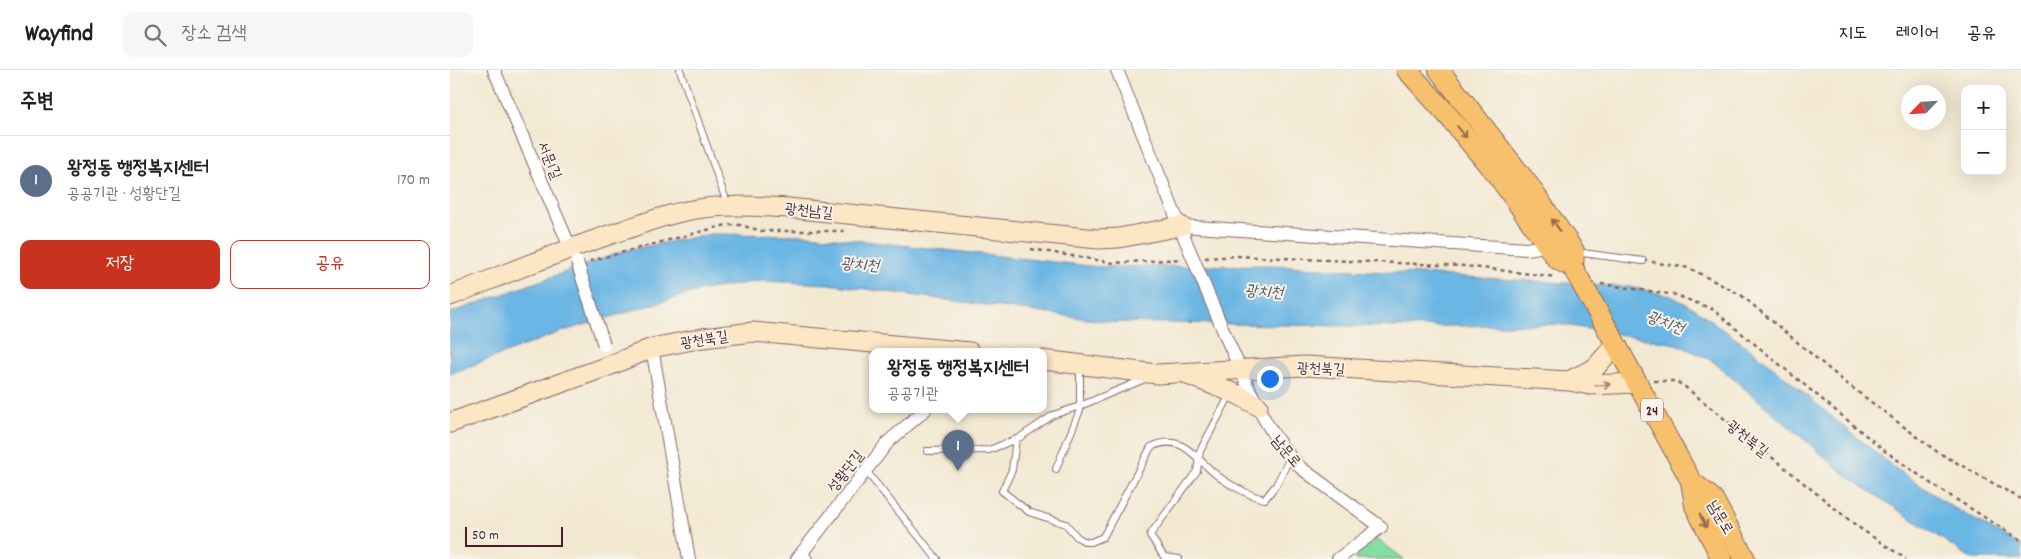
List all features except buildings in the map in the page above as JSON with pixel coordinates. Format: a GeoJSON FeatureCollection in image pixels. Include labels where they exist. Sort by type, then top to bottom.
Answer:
{"type":"FeatureCollection","features":[{"type":"Feature","properties":{"kind":"main road"},"geometry":{"type":"LineString","coordinates":[[1407,70],[1502,180],[1557,259],[1570,266]]}},
{"type":"Feature","properties":{"kind":"main road","name":"남문로"},"geometry":{"type":"LineString","coordinates":[[1439,70],[1527,183],[1570,266],[1638,383],[1691,481],[1695,506],[1722,559]]}},
{"type":"Feature","properties":{"kind":"main road"},"geometry":{"type":"LineString","coordinates":[[1445,112],[1462,98]]}},
{"type":"Feature","properties":{"kind":"main road","name":"남문로"},"geometry":{"type":"LineString","coordinates":[[1691,481],[1712,499],[1745,559]]}},
{"type":"Feature","properties":{"kind":"street","name":"서문1길"},"geometry":{"type":"LineString","coordinates":[[494,70],[576,257],[611,365]]}},
{"type":"Feature","properties":{"kind":"street"},"geometry":{"type":"LineString","coordinates":[[1117,70],[1184,235],[1527,249],[1547,244]]}},
{"type":"Feature","properties":{"kind":"street","name":"광천남길"},"geometry":{"type":"LineString","coordinates":[[450,296],[576,257],[686,211],[729,206],[788,208],[1098,239],[1184,235]]}},
{"type":"Feature","properties":{"kind":"street","name":"남문로"},"geometry":{"type":"LineString","coordinates":[[1184,235],[1258,406],[1290,458],[1381,527],[1338,559]]}},
{"type":"Feature","properties":{"kind":"street","name":"광천북길"},"geometry":{"type":"LineString","coordinates":[[450,423],[611,365],[652,348],[753,332],[927,348]]}},
{"type":"Feature","properties":{"kind":"street","name":"광천북길"},"geometry":{"type":"LineString","coordinates":[[1569,381],[1595,368],[1614,342]]}},
{"type":"Feature","properties":{"kind":"street"},"geometry":{"type":"LineString","coordinates":[[652,348],[689,559]]}},
{"type":"Feature","properties":{"kind":"street","name":"광천북길"},"geometry":{"type":"LineString","coordinates":[[1047,360],[1157,374],[1305,366],[1569,381],[1590,385],[1638,383]]}},
{"type":"Feature","properties":{"kind":"street"},"geometry":{"type":"LineString","coordinates":[[1184,374],[1231,392],[1258,406]]}},
{"type":"Feature","properties":{"kind":"street","name":"성황단길"},"geometry":{"type":"LineString","coordinates":[[803,556],[888,442],[922,413]]}},
{"type":"Feature","properties":{"kind":"lane"},"geometry":{"type":"LineString","coordinates":[[680,70],[729,206]]}},
{"type":"Feature","properties":{"kind":"lane"},"geometry":{"type":"LineString","coordinates":[[1570,266],[1644,261]]}},
{"type":"Feature","properties":{"kind":"lane"},"geometry":{"type":"LineString","coordinates":[[1056,469],[1080,410],[1080,364]]}},
{"type":"Feature","properties":{"kind":"lane"},"geometry":{"type":"LineString","coordinates":[[927,451],[989,450],[1016,439],[1053,415],[1080,406],[1157,374]]}},
{"type":"Feature","properties":{"kind":"lane"},"geometry":{"type":"LineString","coordinates":[[1179,559],[1164,557],[1150,535],[1197,471],[1200,451],[1231,392]]}},
{"type":"Feature","properties":{"kind":"lane"},"geometry":{"type":"LineString","coordinates":[[1016,439],[1012,470],[1002,492],[1028,512],[1066,524],[1077,537],[1086,542],[1103,537],[1151,447],[1160,443],[1175,442],[1191,450],[1215,474],[1255,497],[1265,499],[1276,486],[1290,458]]}},
{"type":"Feature","properties":{"kind":"lane"},"geometry":{"type":"LineString","coordinates":[[866,471],[936,559]]}},
{"type":"Feature","properties":{"kind":"path"},"geometry":{"type":"LineString","coordinates":[[576,257],[726,225],[762,231],[854,231]]}},
{"type":"Feature","properties":{"kind":"path"},"geometry":{"type":"LineString","coordinates":[[1025,249],[1114,263],[1188,259]]}},
{"type":"Feature","properties":{"kind":"path"},"geometry":{"type":"LineString","coordinates":[[1197,258],[1235,256],[1465,266],[1570,266]]}},
{"type":"Feature","properties":{"kind":"path"},"geometry":{"type":"LineString","coordinates":[[1644,261],[1689,268],[1741,295],[1846,383],[1936,451],[2021,499]]}},
{"type":"Feature","properties":{"kind":"path"},"geometry":{"type":"LineString","coordinates":[[1600,284],[1676,295],[1712,309],[1885,451],[1933,485],[2021,540]]}},
{"type":"Feature","properties":{"kind":"path","name":"광천북길"},"geometry":{"type":"LineString","coordinates":[[1638,383],[1675,381],[1684,386],[1858,527],[1906,559]]}},
{"type":"Feature","properties":{"kind":"green space"},"geometry":{"type":"Polygon","coordinates":[[[1374,540],[1381,542],[1404,559],[1353,559],[1374,540]]]}},
{"type":"Feature","properties":{"kind":"water","name":"광치천"},"geometry":{"type":"Polygon","coordinates":[[[711,234],[809,235],[1099,267],[1271,265],[1630,287],[1671,296],[1694,308],[1766,361],[1895,468],[1949,505],[2021,546],[2021,559],[1973,559],[1960,551],[1847,476],[1711,360],[1676,344],[1558,324],[1404,327],[1111,322],[829,284],[759,281],[702,290],[560,332],[450,374],[450,313],[627,250],[711,234]]]}},
{"type":"Feature","properties":{"kind":"place","name":"왕정동 행정복지센터"},"geometry":{"type":"Point","coordinates":[958,471]}}]}
